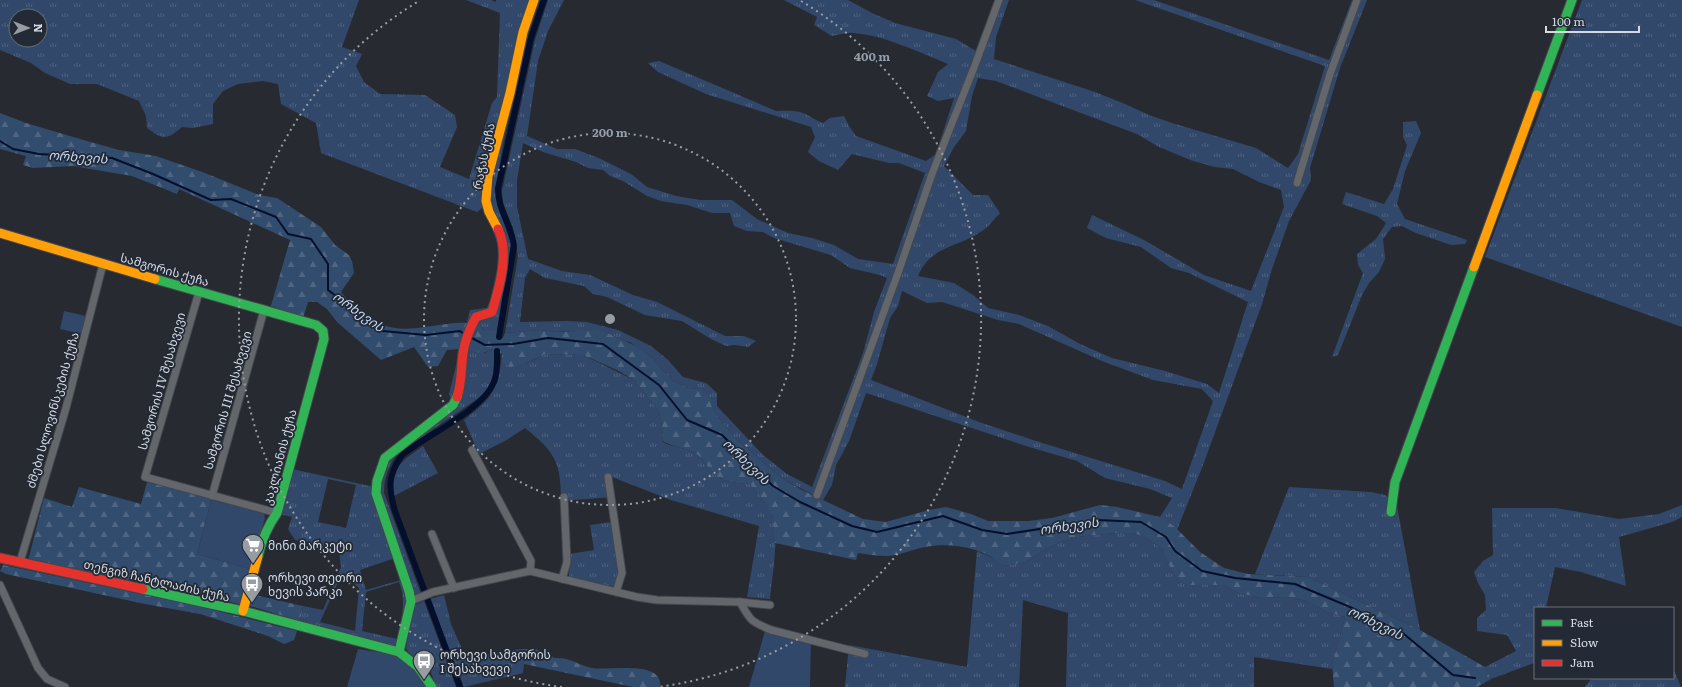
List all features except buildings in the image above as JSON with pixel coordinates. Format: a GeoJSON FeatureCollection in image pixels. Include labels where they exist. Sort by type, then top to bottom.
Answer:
{"type":"FeatureCollection","features":[{"type":"Feature","properties":{"kind":"street","name":"რაჭას ქუჩა"},"geometry":{"type":"LineString","coordinates":[[411,601],[376,492],[377,481],[385,458],[453,405],[458,396],[463,351],[468,335],[476,317],[492,312],[501,284],[503,249],[500,233],[489,212],[486,201],[488,176],[510,93],[523,32],[534,0]]}},
{"type":"Feature","properties":{"kind":"street"},"geometry":{"type":"LineString","coordinates":[[817,495],[932,174],[999,0]]}},
{"type":"Feature","properties":{"kind":"street"},"geometry":{"type":"LineString","coordinates":[[1297,183],[1330,74],[1357,0]]}},
{"type":"Feature","properties":{"kind":"street"},"geometry":{"type":"LineString","coordinates":[[1391,512],[1395,482],[1572,0]]}},
{"type":"Feature","properties":{"kind":"street","name":"სამგორის ქუჩა"},"geometry":{"type":"LineString","coordinates":[[0,233],[264,310],[316,326],[323,330]]}},
{"type":"Feature","properties":{"kind":"street","name":"ძმები სლოვინსკების ქუჩა"},"geometry":{"type":"LineString","coordinates":[[20,562],[66,408],[103,264]]}},
{"type":"Feature","properties":{"kind":"street","name":"სამგორის IV შესახვევი"},"geometry":{"type":"LineString","coordinates":[[199,292],[145,477],[212,496]]}},
{"type":"Feature","properties":{"kind":"street","name":"სამგორის III შესახვევი"},"geometry":{"type":"LineString","coordinates":[[212,496],[264,310]]}},
{"type":"Feature","properties":{"kind":"street","name":"კაკლიანის ქუჩა"},"geometry":{"type":"LineString","coordinates":[[242,611],[250,588],[262,539],[268,525],[277,513],[324,340],[325,334],[323,330]]}},
{"type":"Feature","properties":{"kind":"street"},"geometry":{"type":"LineString","coordinates":[[472,450],[531,561],[530,571]]}},
{"type":"Feature","properties":{"kind":"street"},"geometry":{"type":"LineString","coordinates":[[608,478],[622,573],[616,592]]}},
{"type":"Feature","properties":{"kind":"street"},"geometry":{"type":"LineString","coordinates":[[212,496],[277,513]]}},
{"type":"Feature","properties":{"kind":"street"},"geometry":{"type":"LineString","coordinates":[[562,579],[567,562],[564,497]]}},
{"type":"Feature","properties":{"kind":"street"},"geometry":{"type":"LineString","coordinates":[[432,534],[454,588]]}},
{"type":"Feature","properties":{"kind":"street","name":"თენგიზ ჩანტლაძის ქუჩა"},"geometry":{"type":"LineString","coordinates":[[0,558],[242,611],[399,652],[412,660],[422,670],[432,687]]}},
{"type":"Feature","properties":{"kind":"street"},"geometry":{"type":"LineString","coordinates":[[399,652],[411,601],[433,592],[530,571],[616,592],[657,600],[740,602],[770,605]]}},
{"type":"Feature","properties":{"kind":"street"},"geometry":{"type":"LineString","coordinates":[[0,584],[38,668],[47,679],[65,687]]}},
{"type":"Feature","properties":{"kind":"street"},"geometry":{"type":"LineString","coordinates":[[740,602],[751,620],[766,628],[865,654]]}},
{"type":"Feature","properties":{"kind":"green space"},"geometry":{"type":"Polygon","coordinates":[[[0,0],[359,0],[342,47],[362,54],[356,66],[364,82],[380,94],[425,95],[455,115],[457,127],[440,167],[469,179],[492,103],[497,97],[500,13],[466,0],[491,0],[496,2],[496,0],[539,0],[529,31],[508,119],[495,189],[497,205],[511,243],[497,331],[484,331],[482,327],[484,353],[493,349],[495,350],[492,379],[483,395],[397,454],[391,463],[385,482],[384,493],[421,594],[414,597],[378,492],[384,464],[455,407],[449,394],[470,310],[487,308],[498,276],[500,258],[499,249],[483,207],[477,212],[321,153],[316,123],[281,104],[278,84],[263,81],[238,84],[223,91],[213,104],[213,124],[193,128],[182,127],[165,137],[157,135],[147,128],[146,116],[139,101],[97,84],[70,84],[45,73],[31,63],[0,50],[0,0]]]}},
{"type":"Feature","properties":{"kind":"green space"},"geometry":{"type":"Polygon","coordinates":[[[548,0],[564,0],[548,31],[538,61],[527,136],[557,149],[575,149],[601,159],[631,174],[647,187],[676,196],[700,200],[732,200],[757,219],[788,233],[812,238],[834,245],[858,259],[893,264],[925,173],[899,163],[889,163],[852,154],[838,170],[819,161],[808,152],[815,137],[811,127],[706,94],[658,72],[648,63],[659,61],[776,111],[800,112],[823,123],[830,118],[844,116],[856,136],[926,161],[936,154],[954,98],[938,101],[927,96],[938,72],[948,64],[902,45],[864,34],[846,33],[832,36],[814,25],[817,17],[784,0],[848,0],[895,23],[956,39],[981,54],[1002,0],[1009,0],[996,37],[994,59],[1095,92],[1172,123],[1256,148],[1288,168],[1298,154],[1325,66],[1135,0],[1154,0],[1329,60],[1352,0],[1367,0],[1340,68],[1310,168],[1311,180],[1289,221],[1272,269],[1262,304],[1203,465],[1177,530],[1160,517],[1172,498],[1150,489],[1105,478],[1077,461],[1026,446],[866,393],[849,441],[836,465],[832,485],[823,500],[783,479],[736,439],[718,417],[700,389],[688,388],[673,381],[660,368],[654,359],[630,342],[605,332],[555,332],[540,330],[505,333],[518,256],[513,228],[503,203],[502,191],[535,40],[548,0]],[[978,78],[972,96],[966,131],[954,147],[944,166],[973,195],[988,195],[1000,213],[985,229],[973,237],[946,248],[930,258],[923,266],[918,276],[954,283],[973,295],[988,308],[1019,315],[1048,326],[1080,344],[1112,358],[1165,371],[1207,384],[1219,393],[1248,302],[1189,273],[1171,268],[1141,247],[1106,238],[1087,228],[1092,215],[1144,240],[1204,275],[1251,291],[1284,207],[1281,190],[1259,182],[1233,169],[1215,167],[1193,161],[1159,147],[1137,134],[996,81],[978,78]],[[523,143],[517,180],[517,207],[528,259],[562,271],[590,275],[633,295],[657,302],[725,336],[744,336],[756,341],[748,347],[735,345],[726,346],[711,339],[682,321],[645,315],[607,297],[593,294],[584,286],[545,278],[530,269],[525,278],[520,322],[587,322],[618,330],[651,346],[668,360],[683,377],[706,383],[717,393],[717,406],[763,455],[787,474],[812,487],[863,353],[874,312],[887,278],[850,268],[831,255],[774,238],[763,232],[747,231],[734,226],[730,213],[712,213],[687,205],[661,201],[647,196],[623,181],[610,176],[603,170],[588,168],[576,162],[543,152],[523,143]],[[902,291],[898,306],[890,318],[871,380],[979,422],[1165,481],[1182,489],[1213,401],[1202,389],[1153,380],[1102,361],[1019,324],[998,320],[942,302],[927,303],[902,291]]]}},
{"type":"Feature","properties":{"kind":"green space"},"geometry":{"type":"Polygon","coordinates":[[[1582,0],[1682,0],[1682,327],[1485,257],[1582,0]]]}},
{"type":"Feature","properties":{"kind":"green space"},"geometry":{"type":"Polygon","coordinates":[[[0,113],[26,123],[119,150],[156,156],[205,173],[259,195],[277,198],[321,227],[335,245],[349,255],[352,261],[354,273],[341,292],[351,303],[375,321],[389,327],[400,329],[467,323],[459,349],[447,350],[438,366],[428,367],[414,347],[381,360],[337,322],[327,309],[317,302],[308,302],[303,318],[271,306],[290,240],[179,189],[177,194],[132,176],[73,166],[33,168],[23,165],[26,156],[0,149],[0,113]]]}},
{"type":"Feature","properties":{"kind":"green space"},"geometry":{"type":"Polygon","coordinates":[[[1416,121],[1421,133],[1405,171],[1397,204],[1405,219],[1467,240],[1465,244],[1451,245],[1416,233],[1402,226],[1392,227],[1383,239],[1385,259],[1379,272],[1369,283],[1362,295],[1338,355],[1332,357],[1363,273],[1358,265],[1357,254],[1376,239],[1386,223],[1377,216],[1342,204],[1346,192],[1384,204],[1393,189],[1407,145],[1403,137],[1403,122],[1416,121]]]}},
{"type":"Feature","properties":{"kind":"green space"},"geometry":{"type":"Polygon","coordinates":[[[64,311],[86,316],[82,334],[60,329],[64,311]]]}},
{"type":"Feature","properties":{"kind":"green space"},"geometry":{"type":"Polygon","coordinates":[[[479,323],[484,331],[497,331],[497,338],[503,338],[505,333],[540,330],[555,332],[596,330],[605,332],[636,346],[654,359],[660,368],[673,381],[688,388],[700,389],[710,397],[711,405],[718,417],[736,439],[783,479],[802,490],[863,519],[886,522],[929,510],[946,507],[971,514],[988,521],[1029,521],[1052,518],[1100,505],[1117,507],[1160,517],[1174,526],[1200,552],[1224,568],[1248,574],[1308,577],[1420,630],[1485,667],[1491,679],[1477,687],[1334,687],[1332,665],[1345,617],[1327,612],[1307,601],[1289,597],[1261,598],[1238,593],[1224,585],[1188,585],[1177,577],[1167,562],[1162,549],[1147,538],[1134,533],[1115,533],[1077,537],[1062,541],[1042,551],[1026,562],[1004,566],[978,551],[956,546],[946,545],[925,547],[891,556],[858,553],[856,560],[775,543],[773,517],[765,502],[750,484],[731,482],[722,479],[714,474],[696,454],[663,441],[659,411],[634,380],[617,370],[583,355],[545,354],[524,364],[511,367],[501,363],[502,354],[493,349],[480,353],[466,348],[474,326],[479,323]]]}},
{"type":"Feature","properties":{"kind":"green space"},"geometry":{"type":"Polygon","coordinates":[[[545,354],[583,355],[634,380],[659,411],[663,442],[689,450],[696,454],[714,474],[722,479],[731,482],[750,484],[769,509],[775,527],[775,547],[770,599],[747,597],[759,526],[671,500],[612,477],[613,497],[561,501],[558,467],[550,451],[525,428],[505,441],[479,454],[464,420],[480,407],[490,396],[497,382],[501,363],[513,366],[524,364],[545,354]]]}},
{"type":"Feature","properties":{"kind":"green space"},"geometry":{"type":"Polygon","coordinates":[[[423,446],[438,473],[394,496],[393,486],[396,471],[409,456],[423,446]]]}},
{"type":"Feature","properties":{"kind":"green space"},"geometry":{"type":"Polygon","coordinates":[[[292,469],[374,487],[395,558],[360,570],[366,590],[401,580],[406,599],[398,647],[300,621],[303,606],[323,610],[341,567],[339,550],[295,540],[288,529],[292,517],[280,514],[292,469]],[[328,479],[318,522],[346,528],[356,485],[328,479]],[[340,578],[320,622],[355,631],[359,588],[352,582],[340,578]],[[399,582],[366,592],[362,631],[397,639],[402,618],[403,604],[403,596],[399,582]]]}},
{"type":"Feature","properties":{"kind":"green space"},"geometry":{"type":"Polygon","coordinates":[[[147,482],[207,497],[211,501],[197,554],[250,569],[242,605],[201,594],[28,561],[44,498],[72,507],[79,487],[141,504],[147,482]]]}},
{"type":"Feature","properties":{"kind":"green space"},"geometry":{"type":"Polygon","coordinates":[[[1289,487],[1371,492],[1385,495],[1397,506],[1420,630],[1308,577],[1255,574],[1289,487]]]}},
{"type":"Feature","properties":{"kind":"green space"},"geometry":{"type":"Polygon","coordinates":[[[214,499],[264,514],[265,518],[250,569],[197,554],[211,501],[214,499]]]}},
{"type":"Feature","properties":{"kind":"green space"},"geometry":{"type":"Polygon","coordinates":[[[1682,505],[1682,517],[1672,522],[1619,537],[1626,586],[1581,572],[1555,567],[1546,607],[1534,607],[1534,663],[1491,679],[1485,667],[1516,651],[1507,635],[1477,631],[1477,618],[1486,610],[1485,595],[1474,572],[1483,561],[1493,555],[1492,508],[1556,508],[1619,519],[1659,514],[1682,505]]]}},
{"type":"Feature","properties":{"kind":"green space"},"geometry":{"type":"Polygon","coordinates":[[[611,522],[618,568],[618,577],[615,584],[611,587],[602,587],[569,577],[570,554],[594,550],[590,525],[611,522]]]}},
{"type":"Feature","properties":{"kind":"green space"},"geometry":{"type":"Polygon","coordinates":[[[1115,533],[1134,533],[1147,538],[1162,549],[1167,562],[1188,585],[1224,585],[1238,593],[1261,598],[1289,597],[1307,601],[1327,612],[1345,617],[1332,669],[1254,657],[1254,687],[1066,687],[1068,613],[1023,600],[1019,687],[845,687],[849,645],[967,667],[977,551],[998,560],[1004,566],[1026,562],[1042,551],[1062,541],[1077,537],[1115,533]]]}},
{"type":"Feature","properties":{"kind":"green space"},"geometry":{"type":"Polygon","coordinates":[[[3,565],[202,607],[297,631],[294,640],[284,644],[268,636],[200,614],[145,604],[6,574],[0,571],[3,565]]]}},
{"type":"Feature","properties":{"kind":"green space"},"geometry":{"type":"Polygon","coordinates":[[[255,595],[303,606],[300,621],[247,605],[251,596],[255,595]]]}},
{"type":"Feature","properties":{"kind":"green space"},"geometry":{"type":"Polygon","coordinates":[[[444,595],[451,624],[466,658],[521,649],[524,664],[523,673],[464,687],[430,599],[444,595]]]}},
{"type":"Feature","properties":{"kind":"green space"},"geometry":{"type":"Polygon","coordinates":[[[424,601],[456,687],[436,687],[429,669],[406,649],[412,608],[424,601]]]}},
{"type":"Feature","properties":{"kind":"green space"},"geometry":{"type":"Polygon","coordinates":[[[767,624],[811,636],[810,687],[749,687],[767,624]]]}},
{"type":"Feature","properties":{"kind":"green space"},"geometry":{"type":"Polygon","coordinates":[[[358,649],[398,655],[412,663],[427,687],[347,687],[358,649]]]}},
{"type":"Feature","properties":{"kind":"green space"},"geometry":{"type":"Polygon","coordinates":[[[521,649],[538,650],[545,652],[554,658],[570,660],[592,668],[644,669],[653,673],[659,678],[660,687],[633,687],[524,664],[521,649]]]}},
{"type":"Feature","properties":{"kind":"green space"},"geometry":{"type":"Polygon","coordinates":[[[1674,670],[1681,687],[1585,687],[1591,679],[1674,679],[1674,670]]]}},
{"type":"Feature","properties":{"kind":"waterway"},"geometry":{"type":"LineString","coordinates":[[499,337],[514,246],[511,232],[500,204],[498,189],[531,38],[544,0]]}},
{"type":"Feature","properties":{"kind":"waterway","name":"ორხევის"},"geometry":{"type":"LineString","coordinates":[[0,141],[13,149],[39,154],[112,158],[153,174],[211,200],[231,199],[276,217],[288,234],[311,239],[328,264],[328,290],[383,331],[426,335],[460,331],[464,334]]}},
{"type":"Feature","properties":{"kind":"waterway","name":"ორხევის"},"geometry":{"type":"LineString","coordinates":[[470,337],[485,345],[513,344],[548,338],[603,344],[659,385],[687,420],[722,435],[773,486],[800,502],[852,526],[877,532],[943,516],[982,530],[1007,534],[1098,520],[1141,522],[1166,537],[1175,551],[1202,571],[1235,578],[1295,584],[1350,607],[1404,634],[1453,675],[1475,678]]}},
{"type":"Feature","properties":{"kind":"waterway"},"geometry":{"type":"LineString","coordinates":[[460,687],[395,511],[390,488],[394,469],[402,455],[467,412],[488,392],[496,375],[497,351]]}},
{"type":"Feature","properties":{"kind":"traffic: fast"},"geometry":{"type":"LineString","coordinates":[[1537,95],[1572,0]]}},
{"type":"Feature","properties":{"kind":"traffic: fast"},"geometry":{"type":"LineString","coordinates":[[1391,512],[1395,482],[1474,267]]}},
{"type":"Feature","properties":{"kind":"traffic: fast"},"geometry":{"type":"LineString","coordinates":[[155,279],[316,325],[323,331],[324,339],[277,513],[265,533],[258,556]]}},
{"type":"Feature","properties":{"kind":"traffic: fast"},"geometry":{"type":"LineString","coordinates":[[399,652],[411,601],[376,493],[377,481],[385,458],[453,405],[457,397]]}},
{"type":"Feature","properties":{"kind":"traffic: fast"},"geometry":{"type":"LineString","coordinates":[[143,589],[243,611],[399,652],[418,667],[432,687]]}},
{"type":"Feature","properties":{"kind":"traffic: slow"},"geometry":{"type":"LineString","coordinates":[[498,229],[489,212],[486,201],[488,176],[510,93],[523,32],[534,0]]}},
{"type":"Feature","properties":{"kind":"traffic: slow"},"geometry":{"type":"LineString","coordinates":[[1474,267],[1537,95]]}},
{"type":"Feature","properties":{"kind":"traffic: slow"},"geometry":{"type":"LineString","coordinates":[[0,233],[155,279]]}},
{"type":"Feature","properties":{"kind":"traffic: slow"},"geometry":{"type":"LineString","coordinates":[[243,611],[258,556]]}},
{"type":"Feature","properties":{"kind":"traffic: jam"},"geometry":{"type":"LineString","coordinates":[[457,397],[461,380],[463,353],[468,334],[476,317],[492,312],[498,293],[503,259],[503,248],[498,229]]}},
{"type":"Feature","properties":{"kind":"traffic: jam"},"geometry":{"type":"LineString","coordinates":[[0,558],[143,589]]}},
{"type":"Feature","properties":{"kind":"place","name":"მინი მარკეტი"},"geometry":{"type":"Point","coordinates":[253,564]}},
{"type":"Feature","properties":{"kind":"place","name":"ორხევი თეთრი ხევის პარკი"},"geometry":{"type":"Point","coordinates":[252,604]}},
{"type":"Feature","properties":{"kind":"place","name":"ორხევი სამგორის I შესახვევი"},"geometry":{"type":"Point","coordinates":[424,680]}}]}
